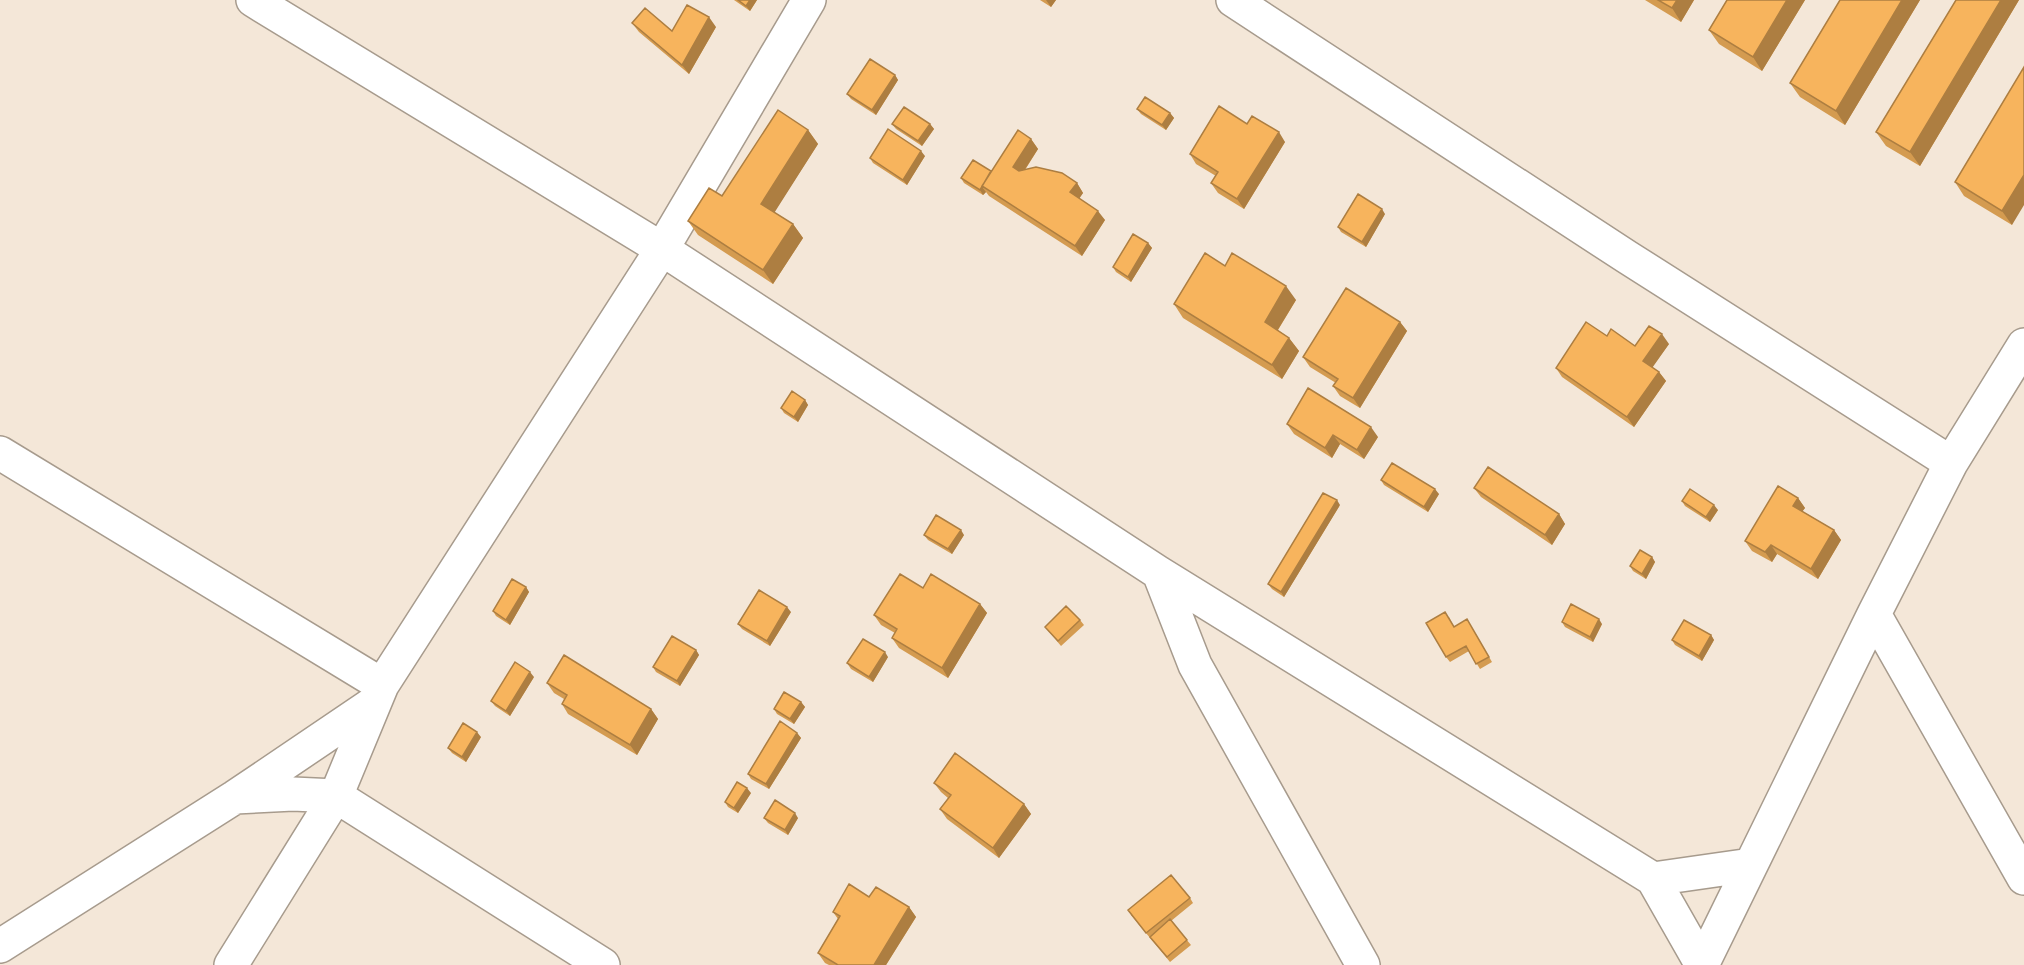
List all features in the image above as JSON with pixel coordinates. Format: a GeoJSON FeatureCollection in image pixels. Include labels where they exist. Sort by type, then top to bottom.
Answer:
{"type":"FeatureCollection","features":[{"type":"Feature","properties":{"kind":"street"},"geometry":{"type":"LineString","coordinates":[[253,0],[662,249],[1159,573],[1653,879],[1702,965],[1874,614],[1951,463],[2024,345]]}},
{"type":"Feature","properties":{"kind":"street"},"geometry":{"type":"LineString","coordinates":[[231,965],[336,796],[378,694],[662,249],[809,0]]}},
{"type":"Feature","properties":{"kind":"street"},"geometry":{"type":"LineString","coordinates":[[1233,0],[1627,257],[1951,463]]}},
{"type":"Feature","properties":{"kind":"street"},"geometry":{"type":"LineString","coordinates":[[0,453],[378,694]]}},
{"type":"Feature","properties":{"kind":"street"},"geometry":{"type":"LineString","coordinates":[[1159,573],[1195,665],[1363,965]]}},
{"type":"Feature","properties":{"kind":"street"},"geometry":{"type":"LineString","coordinates":[[1874,614],[2024,878]]}},
{"type":"Feature","properties":{"kind":"street"},"geometry":{"type":"LineString","coordinates":[[0,946],[235,796],[378,694]]}},
{"type":"Feature","properties":{"kind":"street"},"geometry":{"type":"LineString","coordinates":[[235,796],[293,794],[336,796],[603,965]]}},
{"type":"Feature","properties":{"kind":"street"},"geometry":{"type":"LineString","coordinates":[[1653,879],[1750,865]]}},
{"type":"Feature","properties":{"kind":"building"},"geometry":{"type":"Polygon","coordinates":[[[738,0],[750,0],[746,6],[738,0]]]}},
{"type":"Feature","properties":{"kind":"building"},"geometry":{"type":"Polygon","coordinates":[[[1658,0],[1677,0],[1672,8],[1658,0]]]}},
{"type":"Feature","properties":{"kind":"building"},"geometry":{"type":"Polygon","coordinates":[[[1727,0],[1787,0],[1753,57],[1709,30],[1727,0]]]}},
{"type":"Feature","properties":{"kind":"building"},"geometry":{"type":"Polygon","coordinates":[[[1840,0],[1902,0],[1836,111],[1790,83],[1840,0]]]}},
{"type":"Feature","properties":{"kind":"building"},"geometry":{"type":"Polygon","coordinates":[[[1956,0],[2001,0],[1910,152],[1876,132],[1956,0]]]}},
{"type":"Feature","properties":{"kind":"building"},"geometry":{"type":"Polygon","coordinates":[[[687,5],[709,17],[682,65],[632,23],[645,8],[672,31],[687,5]]]}},
{"type":"Feature","properties":{"kind":"building"},"geometry":{"type":"Polygon","coordinates":[[[870,59],[895,75],[872,110],[847,94],[870,59]]]}},
{"type":"Feature","properties":{"kind":"building"},"geometry":{"type":"Polygon","coordinates":[[[2024,67],[2024,175],[2002,211],[1955,182],[2024,67]]]}},
{"type":"Feature","properties":{"kind":"building"},"geometry":{"type":"Polygon","coordinates":[[[1145,97],[1170,113],[1162,125],[1137,109],[1145,97]]]}},
{"type":"Feature","properties":{"kind":"building"},"geometry":{"type":"Polygon","coordinates":[[[1219,106],[1247,124],[1252,116],[1279,132],[1237,199],[1211,183],[1218,172],[1190,154],[1219,106]]]}},
{"type":"Feature","properties":{"kind":"building"},"geometry":{"type":"Polygon","coordinates":[[[904,107],[930,124],[918,141],[892,124],[904,107]]]}},
{"type":"Feature","properties":{"kind":"building"},"geometry":{"type":"Polygon","coordinates":[[[778,110],[808,130],[761,204],[793,224],[763,270],[688,221],[709,188],[722,196],[778,110]]]}},
{"type":"Feature","properties":{"kind":"building"},"geometry":{"type":"Polygon","coordinates":[[[888,129],[921,151],[903,180],[870,158],[888,129]]]}},
{"type":"Feature","properties":{"kind":"building"},"geometry":{"type":"Polygon","coordinates":[[[1018,130],[1031,139],[1013,167],[1019,171],[1036,167],[1062,173],[1077,183],[1070,192],[1098,211],[1075,246],[982,186],[1018,130]]]}},
{"type":"Feature","properties":{"kind":"building"},"geometry":{"type":"Polygon","coordinates":[[[973,160],[991,171],[980,190],[961,178],[973,160]]]}},
{"type":"Feature","properties":{"kind":"building"},"geometry":{"type":"Polygon","coordinates":[[[1358,194],[1382,209],[1362,242],[1338,227],[1358,194]]]}},
{"type":"Feature","properties":{"kind":"building"},"geometry":{"type":"Polygon","coordinates":[[[1133,234],[1148,243],[1128,277],[1113,267],[1133,234]]]}},
{"type":"Feature","properties":{"kind":"building"},"geometry":{"type":"Polygon","coordinates":[[[1205,253],[1225,266],[1232,253],[1286,286],[1265,322],[1289,338],[1272,365],[1174,304],[1205,253]]]}},
{"type":"Feature","properties":{"kind":"building"},"geometry":{"type":"Polygon","coordinates":[[[1346,288],[1400,322],[1353,398],[1333,386],[1338,379],[1303,357],[1346,288]]]}},
{"type":"Feature","properties":{"kind":"building"},"geometry":{"type":"Polygon","coordinates":[[[1586,322],[1607,336],[1611,329],[1635,346],[1649,326],[1662,334],[1643,361],[1659,372],[1627,417],[1556,368],[1586,322]]]}},
{"type":"Feature","properties":{"kind":"building"},"geometry":{"type":"Polygon","coordinates":[[[1308,388],[1371,427],[1357,450],[1333,435],[1325,448],[1287,424],[1308,388]]]}},
{"type":"Feature","properties":{"kind":"building"},"geometry":{"type":"Polygon","coordinates":[[[792,391],[805,400],[794,417],[781,408],[792,391]]]}},
{"type":"Feature","properties":{"kind":"building"},"geometry":{"type":"Polygon","coordinates":[[[1392,463],[1435,489],[1424,507],[1381,480],[1392,463]]]}},
{"type":"Feature","properties":{"kind":"building"},"geometry":{"type":"Polygon","coordinates":[[[1488,467],[1559,514],[1545,535],[1474,488],[1488,467]]]}},
{"type":"Feature","properties":{"kind":"building"},"geometry":{"type":"Polygon","coordinates":[[[1778,486],[1798,498],[1793,506],[1834,530],[1811,569],[1771,545],[1765,552],[1745,541],[1778,486]]]}},
{"type":"Feature","properties":{"kind":"building"},"geometry":{"type":"Polygon","coordinates":[[[1690,489],[1714,505],[1706,517],[1682,501],[1690,489]]]}},
{"type":"Feature","properties":{"kind":"building"},"geometry":{"type":"Polygon","coordinates":[[[1323,493],[1337,500],[1281,592],[1268,584],[1323,493]]]}},
{"type":"Feature","properties":{"kind":"building"},"geometry":{"type":"Polygon","coordinates":[[[936,515],[961,530],[948,549],[924,535],[936,515]]]}},
{"type":"Feature","properties":{"kind":"building"},"geometry":{"type":"Polygon","coordinates":[[[1640,550],[1652,557],[1642,574],[1630,566],[1640,550]]]}},
{"type":"Feature","properties":{"kind":"building"},"geometry":{"type":"Polygon","coordinates":[[[900,574],[923,588],[931,574],[980,604],[942,668],[892,638],[897,629],[874,615],[900,574]]]}},
{"type":"Feature","properties":{"kind":"building"},"geometry":{"type":"Polygon","coordinates":[[[512,579],[526,587],[506,620],[493,611],[512,579]]]}},
{"type":"Feature","properties":{"kind":"building"},"geometry":{"type":"Polygon","coordinates":[[[759,590],[787,607],[767,641],[738,624],[759,590]]]}},
{"type":"Feature","properties":{"kind":"building"},"geometry":{"type":"Polygon","coordinates":[[[1571,604],[1599,619],[1590,637],[1562,622],[1571,604]]]}},
{"type":"Feature","properties":{"kind":"building"},"geometry":{"type":"Polygon","coordinates":[[[1066,606],[1080,620],[1058,641],[1045,627],[1066,606]]]}},
{"type":"Feature","properties":{"kind":"building"},"geometry":{"type":"Polygon","coordinates":[[[1445,612],[1454,627],[1467,619],[1489,657],[1476,664],[1466,646],[1446,657],[1426,623],[1445,612]]]}},
{"type":"Feature","properties":{"kind":"building"},"geometry":{"type":"Polygon","coordinates":[[[1684,620],[1711,635],[1699,656],[1672,640],[1684,620]]]}},
{"type":"Feature","properties":{"kind":"building"},"geometry":{"type":"Polygon","coordinates":[[[672,636],[696,650],[677,681],[653,667],[672,636]]]}},
{"type":"Feature","properties":{"kind":"building"},"geometry":{"type":"Polygon","coordinates":[[[863,639],[885,652],[869,677],[847,663],[863,639]]]}},
{"type":"Feature","properties":{"kind":"building"},"geometry":{"type":"Polygon","coordinates":[[[564,655],[651,709],[630,745],[562,704],[567,695],[547,683],[564,655]]]}},
{"type":"Feature","properties":{"kind":"building"},"geometry":{"type":"Polygon","coordinates":[[[515,662],[530,672],[506,711],[491,701],[515,662]]]}},
{"type":"Feature","properties":{"kind":"building"},"geometry":{"type":"Polygon","coordinates":[[[784,692],[801,702],[790,719],[774,709],[784,692]]]}},
{"type":"Feature","properties":{"kind":"building"},"geometry":{"type":"Polygon","coordinates":[[[780,721],[797,733],[766,784],[748,774],[780,721]]]}},
{"type":"Feature","properties":{"kind":"building"},"geometry":{"type":"Polygon","coordinates":[[[463,723],[477,732],[462,757],[448,748],[463,723]]]}},
{"type":"Feature","properties":{"kind":"building"},"geometry":{"type":"Polygon","coordinates":[[[955,753],[1024,804],[993,848],[940,809],[951,795],[934,783],[955,753]]]}},
{"type":"Feature","properties":{"kind":"building"},"geometry":{"type":"Polygon","coordinates":[[[737,782],[747,788],[734,808],[725,802],[737,782]]]}},
{"type":"Feature","properties":{"kind":"building"},"geometry":{"type":"Polygon","coordinates":[[[775,800],[795,813],[785,830],[764,818],[775,800]]]}},
{"type":"Feature","properties":{"kind":"building"},"geometry":{"type":"Polygon","coordinates":[[[1171,875],[1190,898],[1146,933],[1128,910],[1171,875]]]}},
{"type":"Feature","properties":{"kind":"building"},"geometry":{"type":"Polygon","coordinates":[[[849,884],[869,897],[876,887],[909,907],[874,965],[838,965],[818,953],[840,916],[833,912],[849,884]]]}},
{"type":"Feature","properties":{"kind":"building"},"geometry":{"type":"Polygon","coordinates":[[[1170,919],[1187,940],[1167,957],[1150,937],[1170,919]]]}}]}
